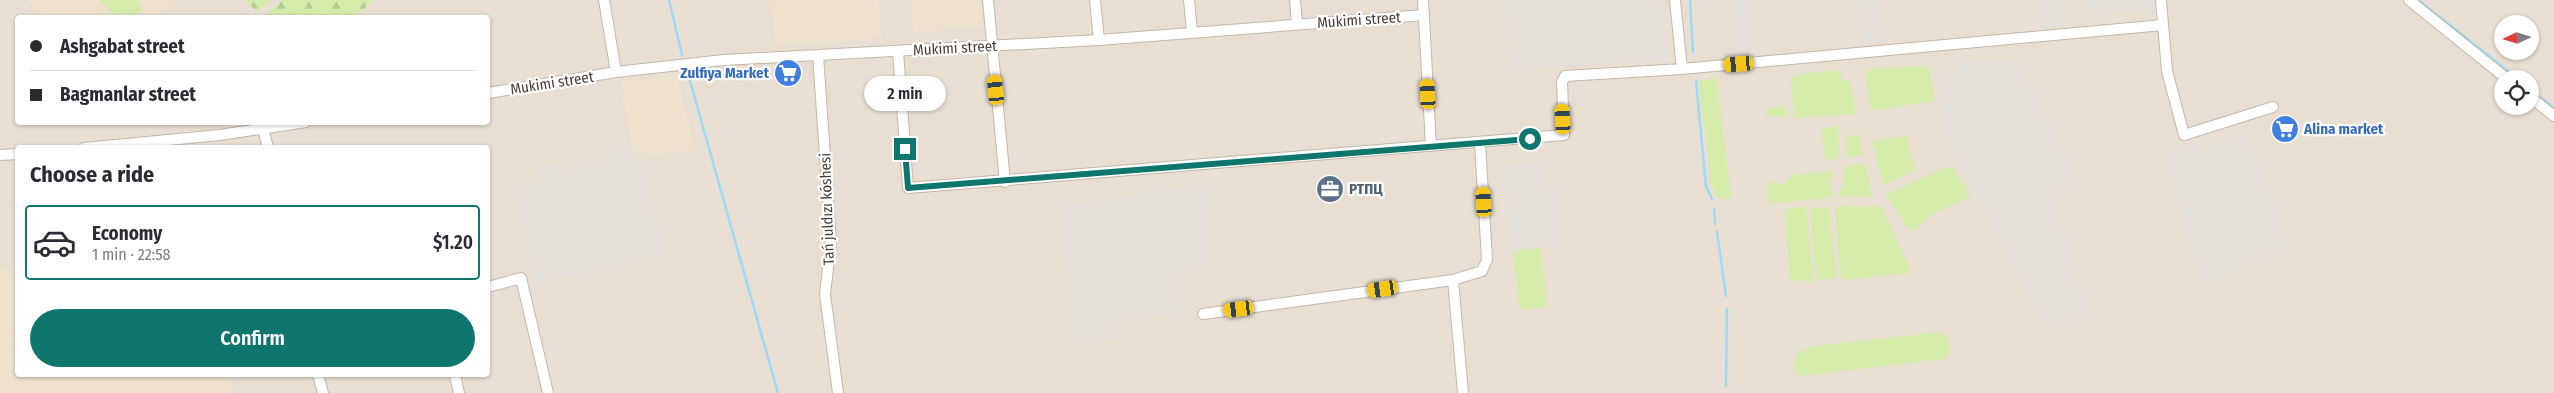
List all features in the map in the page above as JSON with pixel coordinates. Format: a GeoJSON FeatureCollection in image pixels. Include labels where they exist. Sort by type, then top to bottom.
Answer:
{"type":"FeatureCollection","features":[{"type":"Feature","properties":{"kind":"street"},"geometry":{"type":"LineString","coordinates":[[604,0],[616,72]]}},
{"type":"Feature","properties":{"kind":"street"},"geometry":{"type":"LineString","coordinates":[[988,0],[1005,182]]}},
{"type":"Feature","properties":{"kind":"street"},"geometry":{"type":"LineString","coordinates":[[1095,0],[1099,40]]}},
{"type":"Feature","properties":{"kind":"street"},"geometry":{"type":"LineString","coordinates":[[1189,0],[1192,32]]}},
{"type":"Feature","properties":{"kind":"street"},"geometry":{"type":"LineString","coordinates":[[1295,0],[1297,24]]}},
{"type":"Feature","properties":{"kind":"street"},"geometry":{"type":"LineString","coordinates":[[1423,0],[1432,146]]}},
{"type":"Feature","properties":{"kind":"street"},"geometry":{"type":"LineString","coordinates":[[1676,0],[1682,69]]}},
{"type":"Feature","properties":{"kind":"street"},"geometry":{"type":"LineString","coordinates":[[2161,0],[2167,71],[2184,135],[2273,106]]}},
{"type":"Feature","properties":{"kind":"street"},"geometry":{"type":"LineString","coordinates":[[2409,0],[2496,70]]}},
{"type":"Feature","properties":{"kind":"street","name":"Mukimi street"},"geometry":{"type":"LineString","coordinates":[[490,93],[616,72],[690,63],[818,54],[1099,40],[1424,15]]}},
{"type":"Feature","properties":{"kind":"street"},"geometry":{"type":"LineString","coordinates":[[898,51],[908,188],[1005,182],[1564,135],[1562,82],[1566,76],[1682,69],[2163,25]]}},
{"type":"Feature","properties":{"kind":"street","name":"Tań juldızı kóshesi"},"geometry":{"type":"LineString","coordinates":[[818,54],[831,243],[825,294],[838,393]]}},
{"type":"Feature","properties":{"kind":"street"},"geometry":{"type":"LineString","coordinates":[[2539,104],[2554,116]]}},
{"type":"Feature","properties":{"kind":"street"},"geometry":{"type":"LineString","coordinates":[[115,145],[220,135],[285,125]]}},
{"type":"Feature","properties":{"kind":"street"},"geometry":{"type":"LineString","coordinates":[[264,128],[267,145]]}},
{"type":"Feature","properties":{"kind":"street"},"geometry":{"type":"LineString","coordinates":[[1203,314],[1453,280],[1482,271],[1488,260],[1480,143]]}},
{"type":"Feature","properties":{"kind":"street"},"geometry":{"type":"LineString","coordinates":[[0,155],[15,154]]}},
{"type":"Feature","properties":{"kind":"street"},"geometry":{"type":"LineString","coordinates":[[490,286],[521,278],[548,393]]}},
{"type":"Feature","properties":{"kind":"street"},"geometry":{"type":"LineString","coordinates":[[1453,280],[1463,393]]}},
{"type":"Feature","properties":{"kind":"street"},"geometry":{"type":"LineString","coordinates":[[318,377],[322,393]]}},
{"type":"Feature","properties":{"kind":"street"},"geometry":{"type":"LineString","coordinates":[[455,377],[459,393]]}},
{"type":"Feature","properties":{"kind":"shaded area"},"geometry":{"type":"Polygon","coordinates":[[[0,0],[2554,0],[2554,393],[0,393],[0,0]]]}},
{"type":"Feature","properties":{"kind":"shaded area"},"geometry":{"type":"Polygon","coordinates":[[[27,0],[177,0],[162,15],[43,15],[27,0]]]}},
{"type":"Feature","properties":{"kind":"shaded area"},"geometry":{"type":"Polygon","coordinates":[[[769,0],[879,0],[881,38],[777,46],[769,0]]]}},
{"type":"Feature","properties":{"kind":"shaded area"},"geometry":{"type":"Polygon","coordinates":[[[911,0],[982,0],[984,27],[913,32],[911,0]]]}},
{"type":"Feature","properties":{"kind":"shaded area"},"geometry":{"type":"Polygon","coordinates":[[[1503,0],[1663,0],[1669,60],[1511,71],[1510,50],[1518,50],[1517,39],[1507,39],[1503,0]]]}},
{"type":"Feature","properties":{"kind":"shaded area"},"geometry":{"type":"Polygon","coordinates":[[[1732,0],[1750,0],[1753,53],[1735,54],[1732,0]]]}},
{"type":"Feature","properties":{"kind":"shaded area"},"geometry":{"type":"Polygon","coordinates":[[[1856,0],[1876,0],[1879,23],[1887,23],[1888,41],[1860,43],[1856,0]]]}},
{"type":"Feature","properties":{"kind":"shaded area"},"geometry":{"type":"Polygon","coordinates":[[[2041,0],[2064,0],[2066,26],[2035,29],[2034,15],[2042,14],[2041,0]]]}},
{"type":"Feature","properties":{"kind":"shaded area"},"geometry":{"type":"Polygon","coordinates":[[[2083,0],[2154,0],[2156,17],[2151,17],[2150,10],[2098,14],[2098,8],[2084,9],[2083,0]]]}},
{"type":"Feature","properties":{"kind":"shaded area"},"geometry":{"type":"Polygon","coordinates":[[[2009,59],[2026,70],[2080,183],[2049,193],[2079,266],[2073,269],[2092,314],[2044,332],[2042,329],[2045,327],[1951,150],[1943,129],[1935,74],[1956,72],[1956,62],[2009,59]]]}},
{"type":"Feature","properties":{"kind":"shaded area"},"geometry":{"type":"Polygon","coordinates":[[[677,76],[695,149],[634,160],[620,81],[677,76]]]}},
{"type":"Feature","properties":{"kind":"shaded area"},"geometry":{"type":"Polygon","coordinates":[[[2249,134],[2290,242],[2279,246],[2279,250],[2204,283],[2189,245],[2165,155],[2196,144],[2200,152],[2249,134]]]}},
{"type":"Feature","properties":{"kind":"shaded area"},"geometry":{"type":"Polygon","coordinates":[[[220,135],[222,145],[158,145],[157,141],[220,135]]]}},
{"type":"Feature","properties":{"kind":"shaded area"},"geometry":{"type":"Polygon","coordinates":[[[631,140],[634,160],[641,158],[666,254],[534,285],[518,199],[514,199],[512,188],[540,182],[537,167],[559,162],[561,171],[606,162],[603,146],[631,140]]]}},
{"type":"Feature","properties":{"kind":"shaded area"},"geometry":{"type":"Polygon","coordinates":[[[1541,162],[1544,186],[1556,184],[1564,246],[1511,250],[1501,166],[1541,162]]]}},
{"type":"Feature","properties":{"kind":"shaded area"},"geometry":{"type":"Polygon","coordinates":[[[1196,186],[1196,191],[1212,190],[1213,215],[1206,216],[1211,262],[1181,273],[1185,312],[1118,321],[1120,339],[1072,345],[1062,205],[1141,196],[1141,192],[1196,186]]]}},
{"type":"Feature","properties":{"kind":"shaded area"},"geometry":{"type":"Polygon","coordinates":[[[15,269],[15,377],[231,377],[232,393],[0,393],[0,270],[15,269]]]}},
{"type":"Feature","properties":{"kind":"green space"},"geometry":{"type":"Polygon","coordinates":[[[100,0],[137,0],[144,8],[135,15],[114,15],[100,0]]]}},
{"type":"Feature","properties":{"kind":"green space"},"geometry":{"type":"Polygon","coordinates":[[[246,0],[272,0],[259,10],[255,10],[246,0]]]}},
{"type":"Feature","properties":{"kind":"green space"},"geometry":{"type":"Polygon","coordinates":[[[282,0],[374,0],[357,15],[266,15],[282,0]]]}},
{"type":"Feature","properties":{"kind":"green space"},"geometry":{"type":"Polygon","coordinates":[[[1927,66],[1930,69],[1934,101],[1876,110],[1869,106],[1866,71],[1869,69],[1927,66]]]}},
{"type":"Feature","properties":{"kind":"green space"},"geometry":{"type":"Polygon","coordinates":[[[1840,70],[1841,81],[1850,80],[1856,114],[1794,118],[1791,79],[1801,74],[1840,70]]]}},
{"type":"Feature","properties":{"kind":"green space"},"geometry":{"type":"Polygon","coordinates":[[[1717,79],[1731,198],[1724,200],[1714,195],[1699,84],[1700,80],[1717,79]]]}},
{"type":"Feature","properties":{"kind":"green space"},"geometry":{"type":"Polygon","coordinates":[[[1786,107],[1787,116],[1767,117],[1767,108],[1786,107]]]}},
{"type":"Feature","properties":{"kind":"green space"},"geometry":{"type":"Polygon","coordinates":[[[1838,127],[1840,154],[1837,159],[1825,160],[1822,129],[1838,127]]]}},
{"type":"Feature","properties":{"kind":"green space"},"geometry":{"type":"Polygon","coordinates":[[[1859,135],[1863,155],[1848,158],[1846,136],[1859,135]]]}},
{"type":"Feature","properties":{"kind":"green space"},"geometry":{"type":"Polygon","coordinates":[[[1907,136],[1915,171],[1886,184],[1883,182],[1872,143],[1876,140],[1907,136]]]}},
{"type":"Feature","properties":{"kind":"green space"},"geometry":{"type":"Polygon","coordinates":[[[1865,164],[1873,197],[1838,196],[1838,193],[1844,186],[1843,174],[1847,166],[1865,164]]]}},
{"type":"Feature","properties":{"kind":"green space"},"geometry":{"type":"Polygon","coordinates":[[[1952,167],[1970,195],[1935,213],[1923,222],[1918,229],[1913,231],[1907,227],[1886,194],[1936,171],[1952,167]]]}},
{"type":"Feature","properties":{"kind":"green space"},"geometry":{"type":"Polygon","coordinates":[[[1834,171],[1834,175],[1828,181],[1834,197],[1769,204],[1767,181],[1784,184],[1792,175],[1834,171]]]}},
{"type":"Feature","properties":{"kind":"green space"},"geometry":{"type":"Polygon","coordinates":[[[1848,205],[1850,207],[1881,206],[1911,270],[1909,273],[1844,280],[1840,277],[1835,207],[1848,205]]]}},
{"type":"Feature","properties":{"kind":"green space"},"geometry":{"type":"Polygon","coordinates":[[[1804,206],[1807,210],[1813,278],[1811,282],[1790,280],[1785,213],[1788,209],[1804,206]]]}},
{"type":"Feature","properties":{"kind":"green space"},"geometry":{"type":"Polygon","coordinates":[[[1829,207],[1836,278],[1819,279],[1816,278],[1810,211],[1812,208],[1829,207]]]}},
{"type":"Feature","properties":{"kind":"green space"},"geometry":{"type":"Polygon","coordinates":[[[1541,248],[1547,307],[1520,310],[1513,251],[1541,248]]]}},
{"type":"Feature","properties":{"kind":"green space"},"geometry":{"type":"Polygon","coordinates":[[[1940,332],[1948,337],[1950,352],[1945,359],[1801,376],[1794,371],[1796,356],[1808,347],[1940,332]]]}},
{"type":"Feature","properties":{"kind":"waterway"},"geometry":{"type":"LineString","coordinates":[[669,0],[682,55]]}},
{"type":"Feature","properties":{"kind":"waterway"},"geometry":{"type":"LineString","coordinates":[[1690,0],[1693,52]]}},
{"type":"Feature","properties":{"kind":"waterway"},"geometry":{"type":"LineString","coordinates":[[2418,0],[2507,70]]}},
{"type":"Feature","properties":{"kind":"waterway"},"geometry":{"type":"LineString","coordinates":[[688,74],[778,393]]}},
{"type":"Feature","properties":{"kind":"waterway"},"geometry":{"type":"LineString","coordinates":[[1696,81],[1706,186],[1712,199]]}},
{"type":"Feature","properties":{"kind":"waterway"},"geometry":{"type":"LineString","coordinates":[[2539,96],[2554,108]]}},
{"type":"Feature","properties":{"kind":"waterway"},"geometry":{"type":"LineString","coordinates":[[1714,209],[1715,224]]}},
{"type":"Feature","properties":{"kind":"waterway"},"geometry":{"type":"LineString","coordinates":[[1717,231],[1726,296]]}},
{"type":"Feature","properties":{"kind":"waterway"},"geometry":{"type":"LineString","coordinates":[[1726,386],[1727,309]]}},
{"type":"Feature","properties":{"kind":"place","name":"Zulfiya Market"},"geometry":{"type":"Point","coordinates":[788,73]}},
{"type":"Feature","properties":{"kind":"place","name":"Alina market"},"geometry":{"type":"Point","coordinates":[2285,129]}},
{"type":"Feature","properties":{"kind":"place","name":"РТПЦ"},"geometry":{"type":"Point","coordinates":[1330,189]}},
{"type":"Feature","properties":{"kind":"route"},"geometry":{"type":"LineString","coordinates":[[905,149],[908,188],[1005,182],[1530,139]]}}]}
